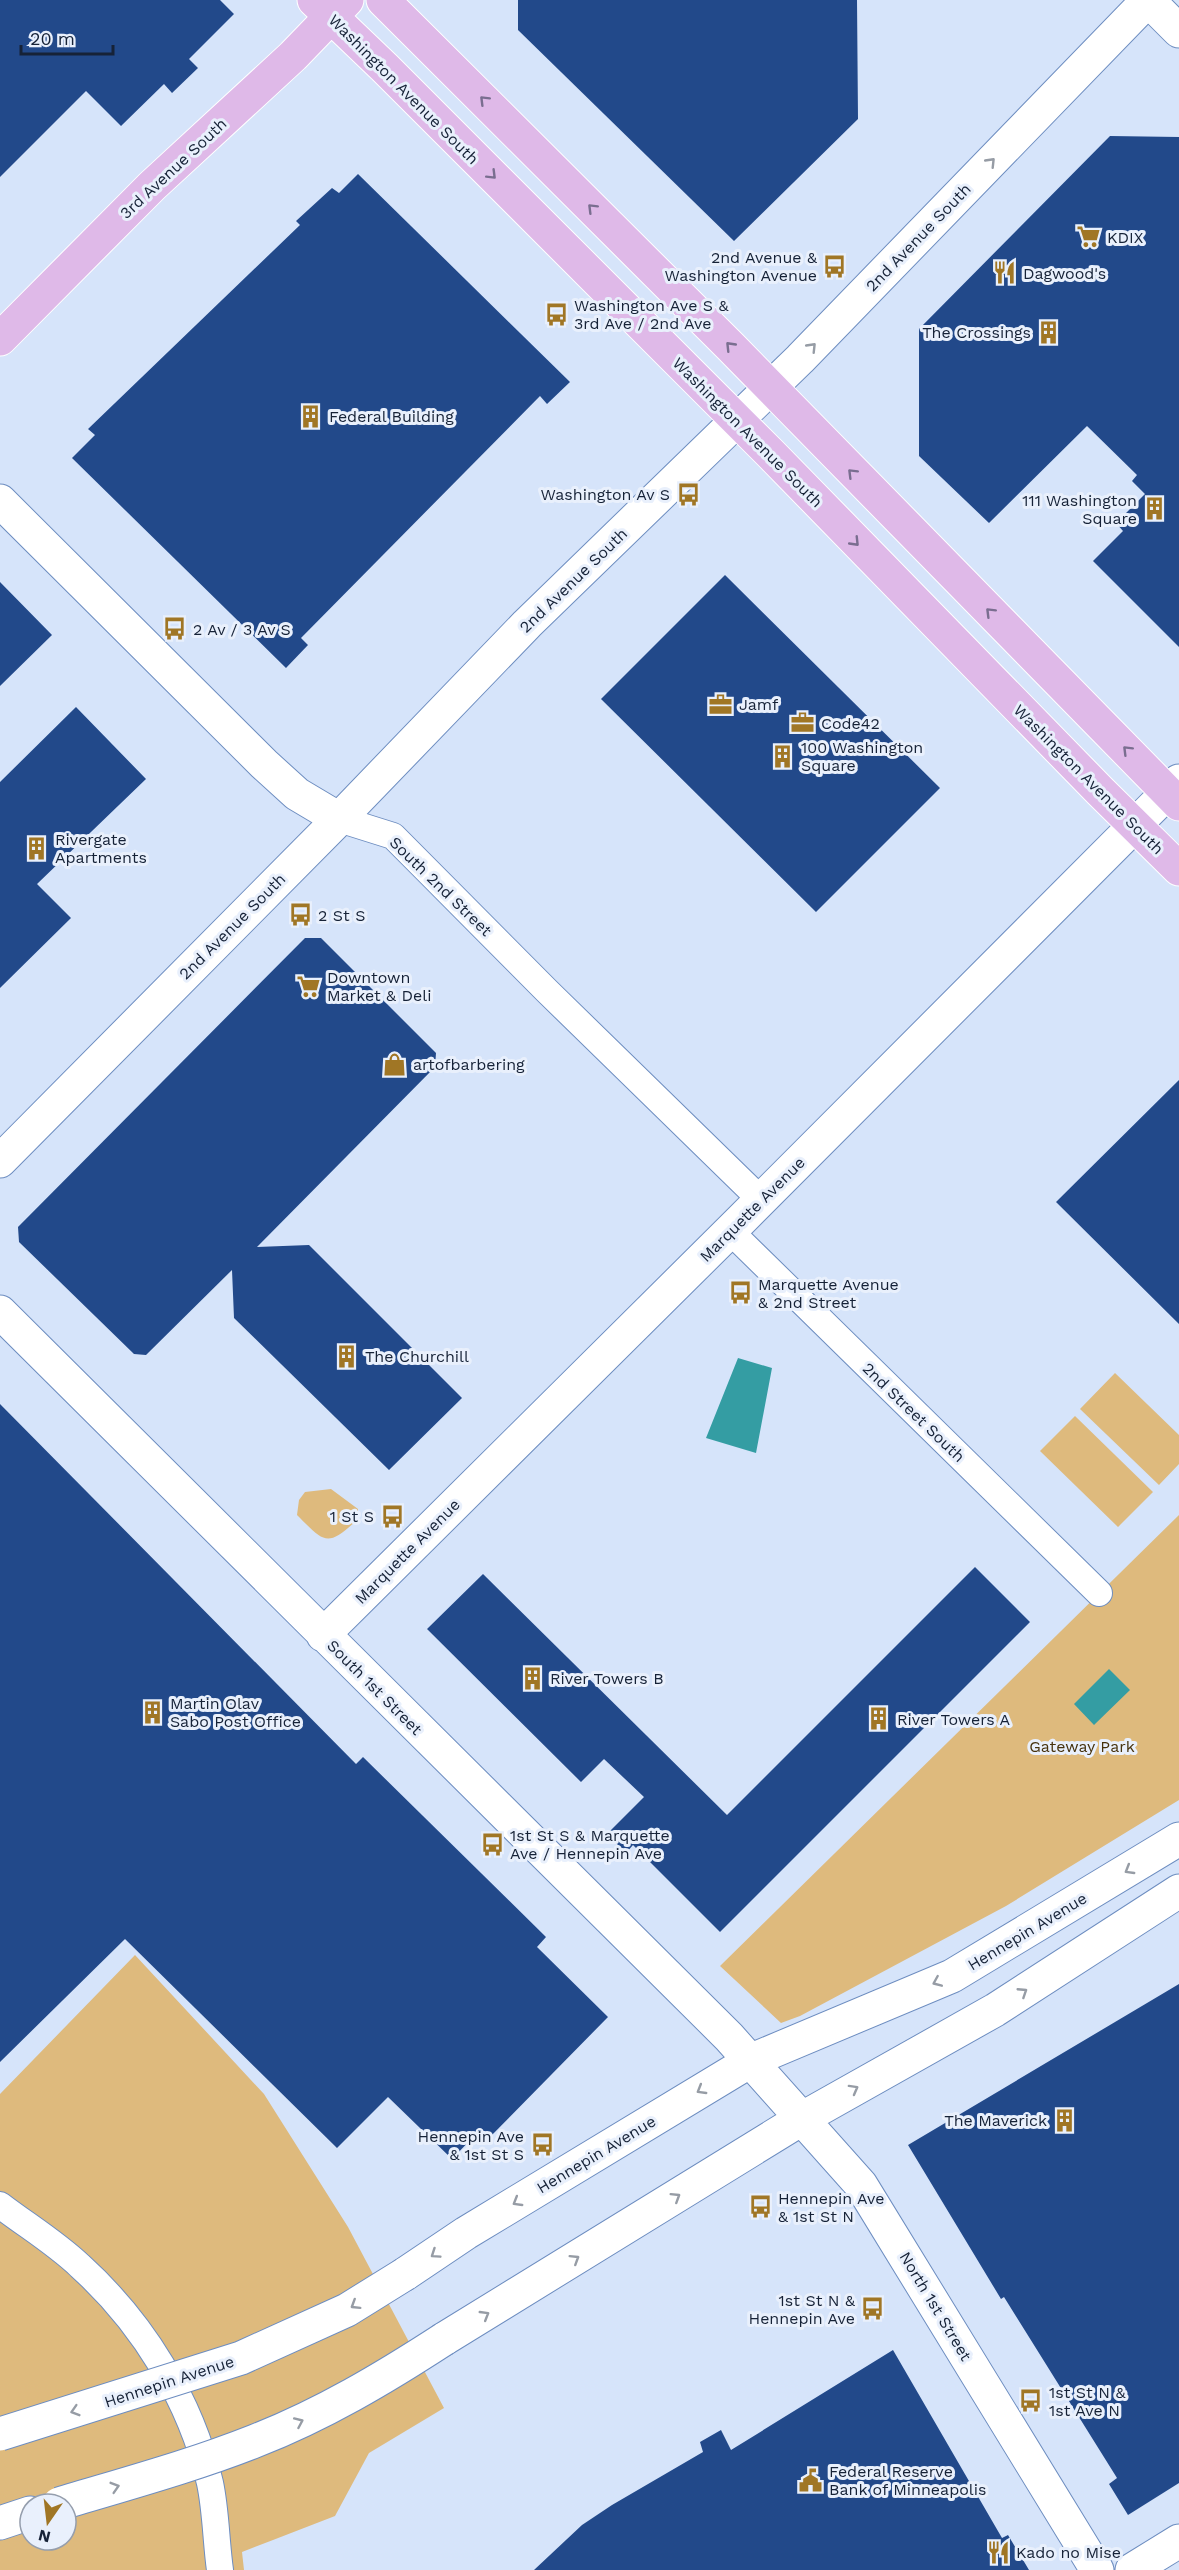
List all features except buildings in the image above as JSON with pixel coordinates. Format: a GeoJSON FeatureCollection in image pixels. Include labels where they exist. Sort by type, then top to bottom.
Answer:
{"type":"FeatureCollection","features":[{"type":"Feature","properties":{"kind":"main road"},"geometry":{"type":"LineString","coordinates":[[383,0],[1175,792]]}},
{"type":"Feature","properties":{"kind":"main road","name":"3rd Avenue South"},"geometry":{"type":"LineString","coordinates":[[0,339],[152,186],[293,56],[330,6]]}},
{"type":"Feature","properties":{"kind":"main road","name":"Washington Avenue South"},"geometry":{"type":"LineString","coordinates":[[330,6],[385,68],[737,420],[1179,869]]}},
{"type":"Feature","properties":{"kind":"street","name":"2nd Avenue South"},"geometry":{"type":"LineString","coordinates":[[0,1161],[339,819],[527,624],[770,388],[1148,0]]}},
{"type":"Feature","properties":{"kind":"street"},"geometry":{"type":"LineString","coordinates":[[1148,0],[1179,31]]}},
{"type":"Feature","properties":{"kind":"street","name":"South 2nd Street"},"geometry":{"type":"LineString","coordinates":[[0,501],[297,794],[339,819],[393,836],[547,991],[761,1200]]}},
{"type":"Feature","properties":{"kind":"street","name":"Marquette Avenue"},"geometry":{"type":"LineString","coordinates":[[322,1635],[730,1232],[1135,826],[1175,792]]}},
{"type":"Feature","properties":{"kind":"street","name":"2nd Street South"},"geometry":{"type":"LineString","coordinates":[[730,1232],[1099,1593]]}},
{"type":"Feature","properties":{"kind":"street","name":"South 1st Street"},"geometry":{"type":"LineString","coordinates":[[0,1312],[322,1635],[752,2060]]}},
{"type":"Feature","properties":{"kind":"street","name":"Hennepin Avenue"},"geometry":{"type":"LineString","coordinates":[[0,2434],[241,2358],[347,2310],[466,2233],[752,2060],[952,1976],[1179,1839]]}},
{"type":"Feature","properties":{"kind":"street"},"geometry":{"type":"LineString","coordinates":[[78,2498],[256,2440],[327,2409],[393,2372],[803,2118],[995,2010],[1179,1891]]}},
{"type":"Feature","properties":{"kind":"street","name":"North 1st Street"},"geometry":{"type":"LineString","coordinates":[[752,2060],[861,2185],[1097,2570]]}},
{"type":"Feature","properties":{"kind":"street"},"geometry":{"type":"LineString","coordinates":[[0,2205],[80,2265],[123,2309],[183,2403],[210,2484],[220,2570]]}},
{"type":"Feature","properties":{"kind":"street"},"geometry":{"type":"LineString","coordinates":[[0,2523],[18,2517]]}},
{"type":"Feature","properties":{"kind":"street"},"geometry":{"type":"LineString","coordinates":[[1132,2570],[1179,2541]]}},
{"type":"Feature","properties":{"kind":"green space"},"geometry":{"type":"Polygon","coordinates":[[[1115,1373],[1179,1435],[1179,1464],[1159,1485],[1080,1409],[1115,1373]]]}},
{"type":"Feature","properties":{"kind":"green space"},"geometry":{"type":"Polygon","coordinates":[[[1075,1416],[1153,1492],[1118,1527],[1040,1451],[1075,1416]]]}},
{"type":"Feature","properties":{"kind":"green space"},"geometry":{"type":"Polygon","coordinates":[[[331,1489],[358,1509],[358,1519],[339,1535],[326,1538],[314,1532],[297,1515],[299,1500],[305,1492],[331,1489]]]}},
{"type":"Feature","properties":{"kind":"green space","name":"Gateway Park"},"geometry":{"type":"Polygon","coordinates":[[[1179,1515],[1179,1800],[1006,1906],[800,2016],[781,2023],[720,1966],[1179,1515]]]}},
{"type":"Feature","properties":{"kind":"green space"},"geometry":{"type":"Polygon","coordinates":[[[135,1955],[264,2094],[348,2227],[444,2408],[369,2453],[335,2516],[242,2552],[244,2570],[0,2570],[0,2094],[135,1955]]]}},
{"type":"Feature","properties":{"kind":"shaded area"},"geometry":{"type":"Polygon","coordinates":[[[738,1358],[772,1368],[756,1453],[706,1438],[738,1358]]]}},
{"type":"Feature","properties":{"kind":"shaded area"},"geometry":{"type":"Polygon","coordinates":[[[1109,1669],[1130,1690],[1094,1725],[1074,1704],[1109,1669]]]}},
{"type":"Feature","properties":{"kind":"place","name":"KDIX"},"geometry":{"type":"Point","coordinates":[1089,237]}},
{"type":"Feature","properties":{"kind":"place","name":"2nd Avenue & Washington Avenue"},"geometry":{"type":"Point","coordinates":[835,266]}},
{"type":"Feature","properties":{"kind":"place","name":"Dagwood's"},"geometry":{"type":"Point","coordinates":[1005,273]}},
{"type":"Feature","properties":{"kind":"place","name":"Washington Ave S & 3rd Ave / 2nd Ave"},"geometry":{"type":"Point","coordinates":[556,314]}},
{"type":"Feature","properties":{"kind":"place","name":"The Crossings"},"geometry":{"type":"Point","coordinates":[1049,332]}},
{"type":"Feature","properties":{"kind":"place","name":"Federal Building"},"geometry":{"type":"Point","coordinates":[311,416]}},
{"type":"Feature","properties":{"kind":"place","name":"Washington Av S"},"geometry":{"type":"Point","coordinates":[688,494]}},
{"type":"Feature","properties":{"kind":"place","name":"111 Washington Square"},"geometry":{"type":"Point","coordinates":[1155,509]}},
{"type":"Feature","properties":{"kind":"place","name":"2 Av / 3 Av S"},"geometry":{"type":"Point","coordinates":[175,629]}},
{"type":"Feature","properties":{"kind":"place","name":"Jamf"},"geometry":{"type":"Point","coordinates":[721,704]}},
{"type":"Feature","properties":{"kind":"place","name":"Code42"},"geometry":{"type":"Point","coordinates":[803,723]}},
{"type":"Feature","properties":{"kind":"place","name":"100 Washington Square"},"geometry":{"type":"Point","coordinates":[783,756]}},
{"type":"Feature","properties":{"kind":"place","name":"Rivergate Apartments"},"geometry":{"type":"Point","coordinates":[37,848]}},
{"type":"Feature","properties":{"kind":"place","name":"2 St S"},"geometry":{"type":"Point","coordinates":[300,915]}},
{"type":"Feature","properties":{"kind":"place","name":"Downtown Market & Deli"},"geometry":{"type":"Point","coordinates":[309,986]}},
{"type":"Feature","properties":{"kind":"place","name":"artofbarbering"},"geometry":{"type":"Point","coordinates":[395,1064]}},
{"type":"Feature","properties":{"kind":"place","name":"Marquette Avenue & 2nd Street"},"geometry":{"type":"Point","coordinates":[740,1293]}},
{"type":"Feature","properties":{"kind":"place","name":"The Churchill"},"geometry":{"type":"Point","coordinates":[347,1356]}},
{"type":"Feature","properties":{"kind":"place","name":"1 St S"},"geometry":{"type":"Point","coordinates":[392,1516]}},
{"type":"Feature","properties":{"kind":"place","name":"River Towers B"},"geometry":{"type":"Point","coordinates":[532,1678]}},
{"type":"Feature","properties":{"kind":"place","name":"Martin Olav Sabo Post Office"},"geometry":{"type":"Point","coordinates":[152,1712]}},
{"type":"Feature","properties":{"kind":"place","name":"River Towers A"},"geometry":{"type":"Point","coordinates":[879,1719]}},
{"type":"Feature","properties":{"kind":"place","name":"1st St S & Marquette Ave / Hennepin Ave"},"geometry":{"type":"Point","coordinates":[492,1844]}},
{"type":"Feature","properties":{"kind":"place","name":"The Maverick"},"geometry":{"type":"Point","coordinates":[1065,2120]}},
{"type":"Feature","properties":{"kind":"place","name":"Hennepin Ave & 1st St S"},"geometry":{"type":"Point","coordinates":[542,2145]}},
{"type":"Feature","properties":{"kind":"place","name":"Hennepin Ave & 1st St N"},"geometry":{"type":"Point","coordinates":[760,2207]}},
{"type":"Feature","properties":{"kind":"place","name":"1st St N & Hennepin Ave"},"geometry":{"type":"Point","coordinates":[873,2309]}},
{"type":"Feature","properties":{"kind":"place","name":"1st St N & 1st Ave N"},"geometry":{"type":"Point","coordinates":[1031,2401]}},
{"type":"Feature","properties":{"kind":"place","name":"Federal Reserve Bank of Minneapolis"},"geometry":{"type":"Point","coordinates":[811,2480]}},
{"type":"Feature","properties":{"kind":"place","name":"Kado no Mise"},"geometry":{"type":"Point","coordinates":[998,2552]}}]}
